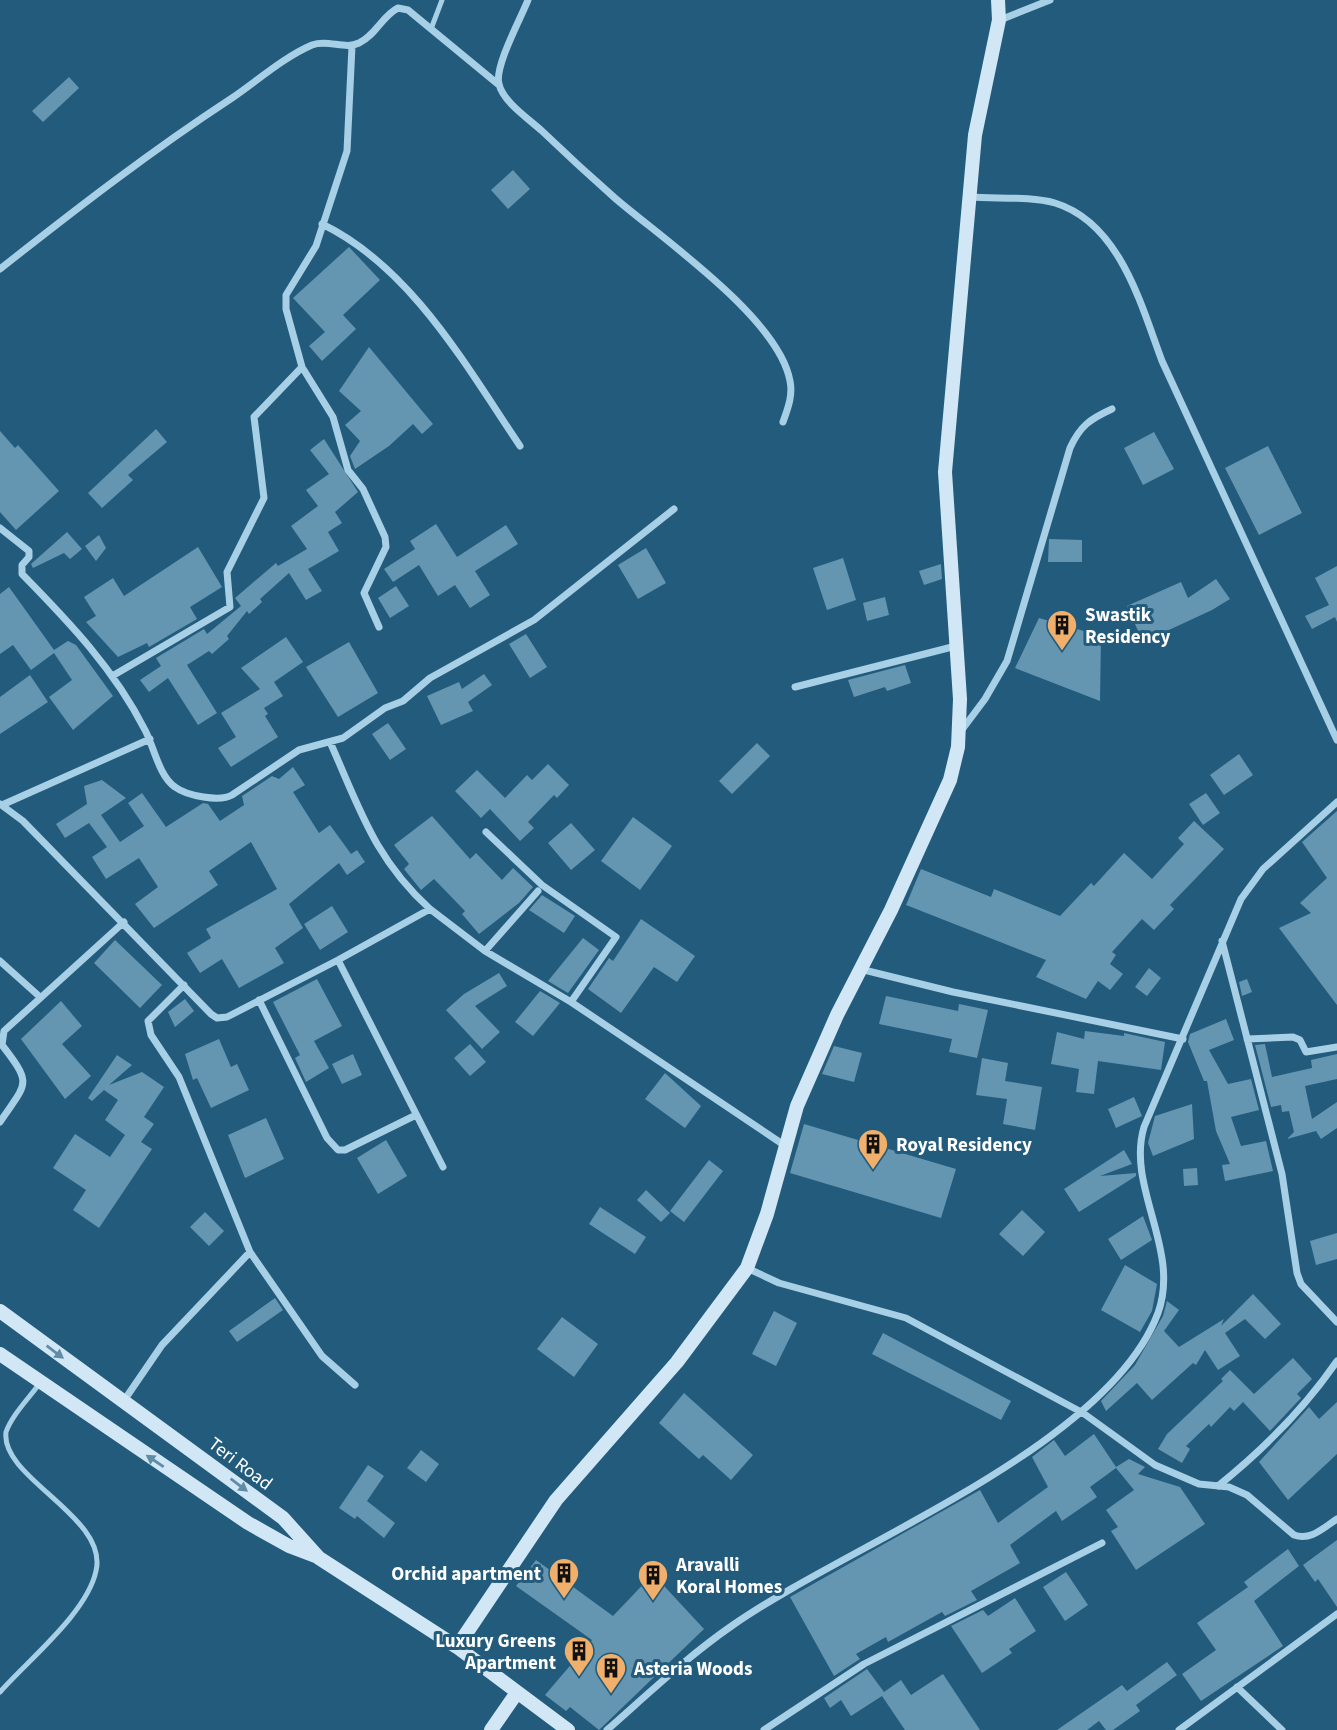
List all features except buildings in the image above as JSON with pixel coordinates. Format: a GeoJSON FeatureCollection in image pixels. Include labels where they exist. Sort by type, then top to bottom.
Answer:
{"type":"FeatureCollection","features":[{"type":"Feature","properties":{"kind":"street"},"geometry":{"type":"LineString","coordinates":[[499,85],[499,71],[528,0]]}},
{"type":"Feature","properties":{"kind":"street"},"geometry":{"type":"LineString","coordinates":[[457,1647],[556,1500],[677,1362],[747,1268],[767,1214],[784,1145],[819,1052],[891,910],[950,780],[958,734],[957,646],[945,472],[975,135],[999,20],[998,0]]}},
{"type":"Feature","properties":{"kind":"street"},"geometry":{"type":"LineString","coordinates":[[999,20],[1050,0]]}},
{"type":"Feature","properties":{"kind":"street"},"geometry":{"type":"LineString","coordinates":[[0,269],[132,165],[311,46],[325,42],[352,46],[365,39],[388,13],[404,7],[499,85],[507,97],[546,135],[613,197],[731,295],[770,337],[790,381],[790,402],[783,422]]}},
{"type":"Feature","properties":{"kind":"street"},"geometry":{"type":"LineString","coordinates":[[352,46],[347,151],[310,257],[286,295],[286,309],[302,368],[328,409],[348,470],[363,489],[385,537],[386,547],[364,593],[379,627]]}},
{"type":"Feature","properties":{"kind":"street"},"geometry":{"type":"LineString","coordinates":[[970,197],[1052,202],[1075,210],[1097,226],[1118,257],[1162,361],[1337,740]]}},
{"type":"Feature","properties":{"kind":"street"},"geometry":{"type":"LineString","coordinates":[[322,224],[363,247],[405,288],[460,357],[520,446]]}},
{"type":"Feature","properties":{"kind":"street"},"geometry":{"type":"LineString","coordinates":[[114,675],[230,607],[227,572],[264,498],[254,417],[302,368]]}},
{"type":"Feature","properties":{"kind":"street"},"geometry":{"type":"LineString","coordinates":[[958,734],[985,699],[1007,661],[1070,448],[1079,429],[1091,418],[1112,410]]}},
{"type":"Feature","properties":{"kind":"street"},"geometry":{"type":"LineString","coordinates":[[0,528],[29,551],[29,557],[22,565],[22,574],[86,640],[114,675],[175,788],[221,798],[232,794],[299,750],[343,738],[385,708],[403,701],[430,678],[465,661],[553,607],[674,509]]}},
{"type":"Feature","properties":{"kind":"street"},"geometry":{"type":"LineString","coordinates":[[795,687],[957,646]]}},
{"type":"Feature","properties":{"kind":"street"},"geometry":{"type":"LineString","coordinates":[[150,739],[1,804],[23,821],[217,1018],[227,1017],[430,909]]}},
{"type":"Feature","properties":{"kind":"street"},"geometry":{"type":"LineString","coordinates":[[330,742],[376,846],[406,887],[430,909],[485,951],[571,1002],[784,1145]]}},
{"type":"Feature","properties":{"kind":"street"},"geometry":{"type":"LineString","coordinates":[[607,1730],[734,1624],[821,1570],[1009,1465],[1083,1413],[1135,1353],[1151,1329],[1161,1302],[1164,1266],[1140,1155],[1140,1140],[1241,899],[1263,869],[1337,802]]}},
{"type":"Feature","properties":{"kind":"street"},"geometry":{"type":"LineString","coordinates":[[486,832],[542,885],[616,937],[571,1002]]}},
{"type":"Feature","properties":{"kind":"street"},"geometry":{"type":"LineString","coordinates":[[485,951],[538,891]]}},
{"type":"Feature","properties":{"kind":"street"},"geometry":{"type":"LineString","coordinates":[[0,1122],[23,1089],[24,1079],[0,1038],[4,1031],[124,922]]}},
{"type":"Feature","properties":{"kind":"street"},"geometry":{"type":"LineString","coordinates":[[1222,941],[1282,1174],[1297,1273],[1301,1284],[1337,1322]]}},
{"type":"Feature","properties":{"kind":"street"},"geometry":{"type":"LineString","coordinates":[[338,960],[443,1167]]}},
{"type":"Feature","properties":{"kind":"street"},"geometry":{"type":"LineString","coordinates":[[0,961],[40,998]]}},
{"type":"Feature","properties":{"kind":"street"},"geometry":{"type":"LineString","coordinates":[[860,969],[980,998],[1183,1039]]}},
{"type":"Feature","properties":{"kind":"street"},"geometry":{"type":"LineString","coordinates":[[184,985],[148,1021],[148,1027],[179,1077],[250,1252],[322,1356],[355,1385]]}},
{"type":"Feature","properties":{"kind":"street"},"geometry":{"type":"LineString","coordinates":[[259,1000],[327,1138],[338,1150],[345,1150],[416,1115]]}},
{"type":"Feature","properties":{"kind":"street"},"geometry":{"type":"LineString","coordinates":[[1247,1039],[1293,1037],[1300,1040],[1307,1052],[1337,1047]]}},
{"type":"Feature","properties":{"kind":"street"},"geometry":{"type":"LineString","coordinates":[[122,1403],[162,1345],[204,1296],[250,1252]]}},
{"type":"Feature","properties":{"kind":"street"},"geometry":{"type":"LineString","coordinates":[[747,1268],[779,1283],[906,1318],[1083,1413],[1155,1465],[1199,1483],[1247,1495],[1294,1535],[1304,1538],[1337,1519]]}},
{"type":"Feature","properties":{"kind":"street","name":"Teri Road"},"geometry":{"type":"LineString","coordinates":[[0,1311],[122,1403],[198,1454],[283,1518],[319,1558],[457,1647],[516,1694],[568,1730]]}},
{"type":"Feature","properties":{"kind":"street"},"geometry":{"type":"LineString","coordinates":[[0,1354],[248,1523],[289,1546],[319,1558]]}},
{"type":"Feature","properties":{"kind":"street"},"geometry":{"type":"LineString","coordinates":[[1218,1486],[1280,1431],[1315,1393],[1337,1361]]}},
{"type":"Feature","properties":{"kind":"street"},"geometry":{"type":"LineString","coordinates":[[764,1730],[864,1664],[1102,1543]]}},
{"type":"Feature","properties":{"kind":"street"},"geometry":{"type":"LineString","coordinates":[[1179,1730],[1337,1614]]}},
{"type":"Feature","properties":{"kind":"street"},"geometry":{"type":"LineString","coordinates":[[1237,1687],[1282,1730]]}},
{"type":"Feature","properties":{"kind":"street"},"geometry":{"type":"LineString","coordinates":[[491,1730],[516,1694]]}},
{"type":"Feature","properties":{"kind":"lane"},"geometry":{"type":"LineString","coordinates":[[431,29],[442,0]]}},
{"type":"Feature","properties":{"kind":"lane"},"geometry":{"type":"LineString","coordinates":[[0,1692],[73,1612],[90,1588],[97,1570],[97,1552],[89,1535],[41,1493],[5,1449],[5,1433],[40,1383]]}},
{"type":"Feature","properties":{"kind":"place","name":"Swastik Residency"},"geometry":{"type":"Point","coordinates":[1062,652]}},
{"type":"Feature","properties":{"kind":"place","name":"Royal Residency"},"geometry":{"type":"Point","coordinates":[873,1171]}},
{"type":"Feature","properties":{"kind":"place","name":"Orchid apartment"},"geometry":{"type":"Point","coordinates":[564,1600]}},
{"type":"Feature","properties":{"kind":"place","name":"Aravalli Koral Homes"},"geometry":{"type":"Point","coordinates":[653,1602]}},
{"type":"Feature","properties":{"kind":"place","name":"Luxury Greens Apartment"},"geometry":{"type":"Point","coordinates":[579,1678]}},
{"type":"Feature","properties":{"kind":"place","name":"Asteria Woods"},"geometry":{"type":"Point","coordinates":[611,1695]}}]}
